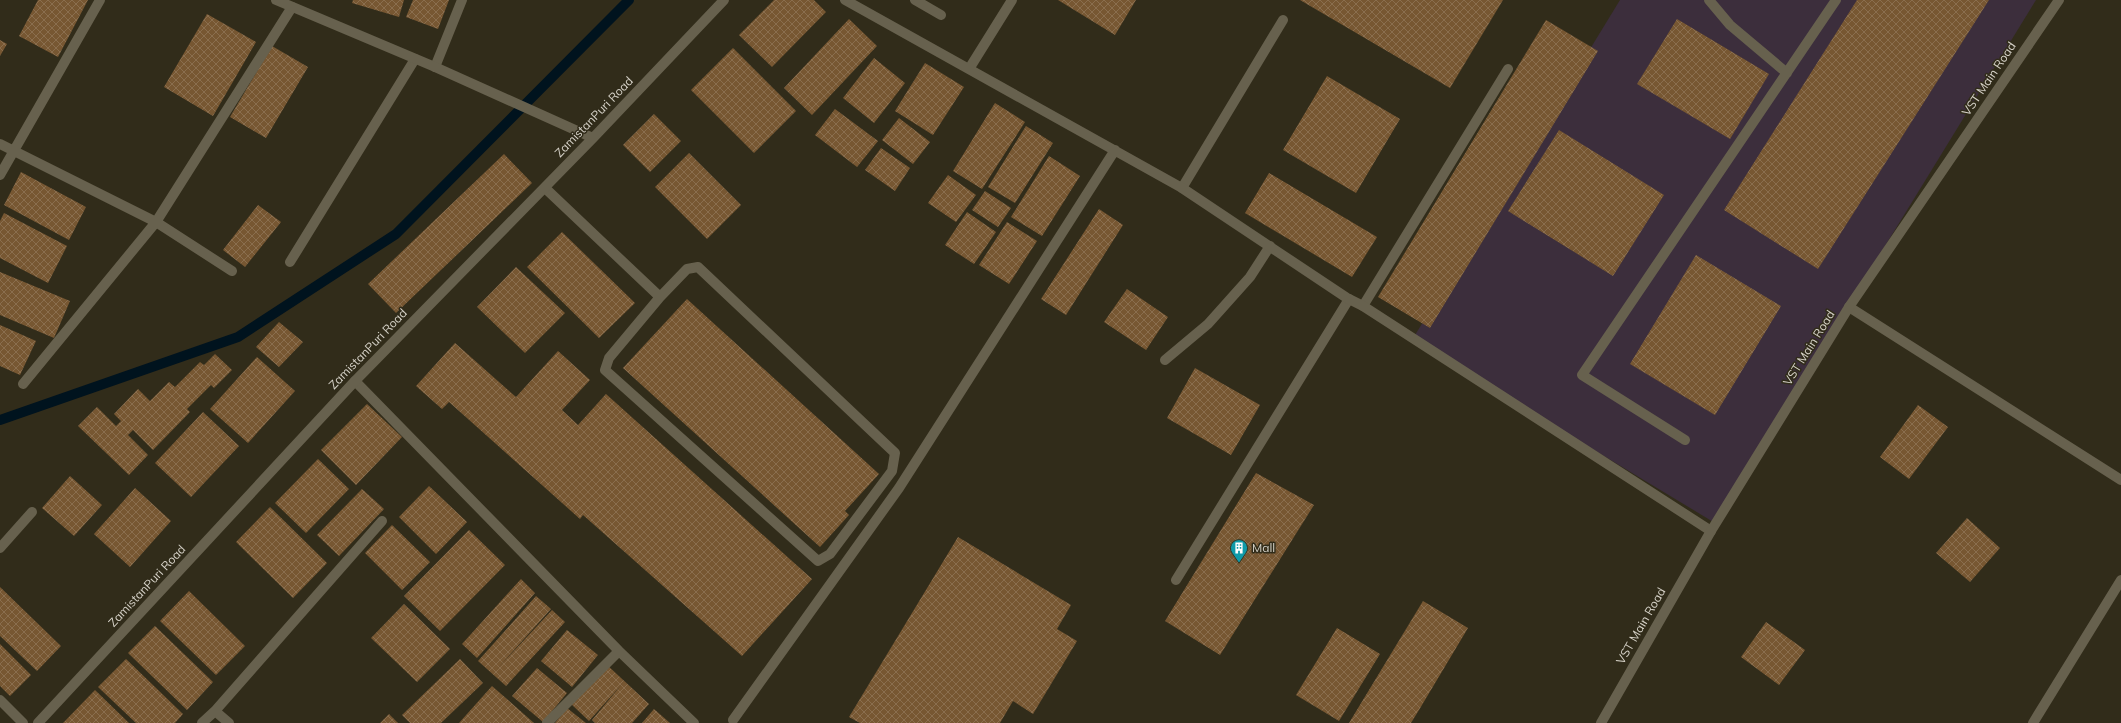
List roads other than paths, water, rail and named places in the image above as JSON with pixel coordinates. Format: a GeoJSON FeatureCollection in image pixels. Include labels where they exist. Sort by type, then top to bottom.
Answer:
{"type":"FeatureCollection","features":[{"type":"Feature","properties":{"kind":"street"},"geometry":{"type":"LineString","coordinates":[[0,174],[100,0]]}},
{"type":"Feature","properties":{"kind":"street"},"geometry":{"type":"LineString","coordinates":[[276,0],[435,67],[593,138]]}},
{"type":"Feature","properties":{"kind":"street"},"geometry":{"type":"LineString","coordinates":[[435,67],[462,0]]}},
{"type":"Feature","properties":{"kind":"street","name":"ZamistanPuri Road"},"geometry":{"type":"LineString","coordinates":[[38,723],[356,381],[545,188],[724,0]]}},
{"type":"Feature","properties":{"kind":"street"},"geometry":{"type":"LineString","coordinates":[[845,0],[1182,188],[1349,299],[1363,306],[1711,531]]}},
{"type":"Feature","properties":{"kind":"street"},"geometry":{"type":"LineString","coordinates":[[915,0],[941,15]]}},
{"type":"Feature","properties":{"kind":"street"},"geometry":{"type":"LineString","coordinates":[[969,69],[1012,0]]}},
{"type":"Feature","properties":{"kind":"street"},"geometry":{"type":"LineString","coordinates":[[1709,0],[1730,25],[1787,73]]}},
{"type":"Feature","properties":{"kind":"street"},"geometry":{"type":"LineString","coordinates":[[1684,440],[1582,376],[1836,0]]}},
{"type":"Feature","properties":{"kind":"street","name":"VST Main Road"},"geometry":{"type":"LineString","coordinates":[[1601,723],[1711,531],[1849,307],[2059,0]]}},
{"type":"Feature","properties":{"kind":"street"},"geometry":{"type":"LineString","coordinates":[[23,384],[156,222],[292,7]]}},
{"type":"Feature","properties":{"kind":"street"},"geometry":{"type":"LineString","coordinates":[[1182,188],[1283,20]]}},
{"type":"Feature","properties":{"kind":"street"},"geometry":{"type":"LineString","coordinates":[[290,262],[415,59]]}},
{"type":"Feature","properties":{"kind":"street"},"geometry":{"type":"LineString","coordinates":[[1363,306],[1508,70]]}},
{"type":"Feature","properties":{"kind":"street"},"geometry":{"type":"LineString","coordinates":[[0,144],[156,222],[232,271]]}},
{"type":"Feature","properties":{"kind":"street"},"geometry":{"type":"LineString","coordinates":[[733,720],[898,488],[1115,150]]}},
{"type":"Feature","properties":{"kind":"street"},"geometry":{"type":"LineString","coordinates":[[545,188],[660,297]]}},
{"type":"Feature","properties":{"kind":"street"},"geometry":{"type":"LineString","coordinates":[[1165,360],[1208,324],[1250,277],[1270,246]]}},
{"type":"Feature","properties":{"kind":"street"},"geometry":{"type":"LineString","coordinates":[[698,267],[895,454],[892,471],[830,554],[818,561],[605,370],[609,358],[660,297],[687,268],[698,267]]}},
{"type":"Feature","properties":{"kind":"street"},"geometry":{"type":"LineString","coordinates":[[1176,580],[1349,299]]}},
{"type":"Feature","properties":{"kind":"street"},"geometry":{"type":"LineString","coordinates":[[1849,307],[2121,480]]}},
{"type":"Feature","properties":{"kind":"street"},"geometry":{"type":"LineString","coordinates":[[356,381],[619,651],[694,723]]}},
{"type":"Feature","properties":{"kind":"street"},"geometry":{"type":"LineString","coordinates":[[0,548],[32,512]]}},
{"type":"Feature","properties":{"kind":"street"},"geometry":{"type":"LineString","coordinates":[[202,723],[215,711],[382,520]]}},
{"type":"Feature","properties":{"kind":"street"},"geometry":{"type":"LineString","coordinates":[[2033,723],[2121,580]]}},
{"type":"Feature","properties":{"kind":"street"},"geometry":{"type":"LineString","coordinates":[[547,723],[619,651]]}},
{"type":"Feature","properties":{"kind":"street"},"geometry":{"type":"LineString","coordinates":[[0,700],[23,723]]}},
{"type":"Feature","properties":{"kind":"street"},"geometry":{"type":"LineString","coordinates":[[215,711],[229,723]]}},
{"type":"Feature","properties":{"kind":"waterway"},"geometry":{"type":"LineString","coordinates":[[0,420],[238,337],[396,234],[629,0]]}},
{"type":"Feature","properties":{"kind":"place","name":"Mall"},"geometry":{"type":"Point","coordinates":[1239,563]}}]}
